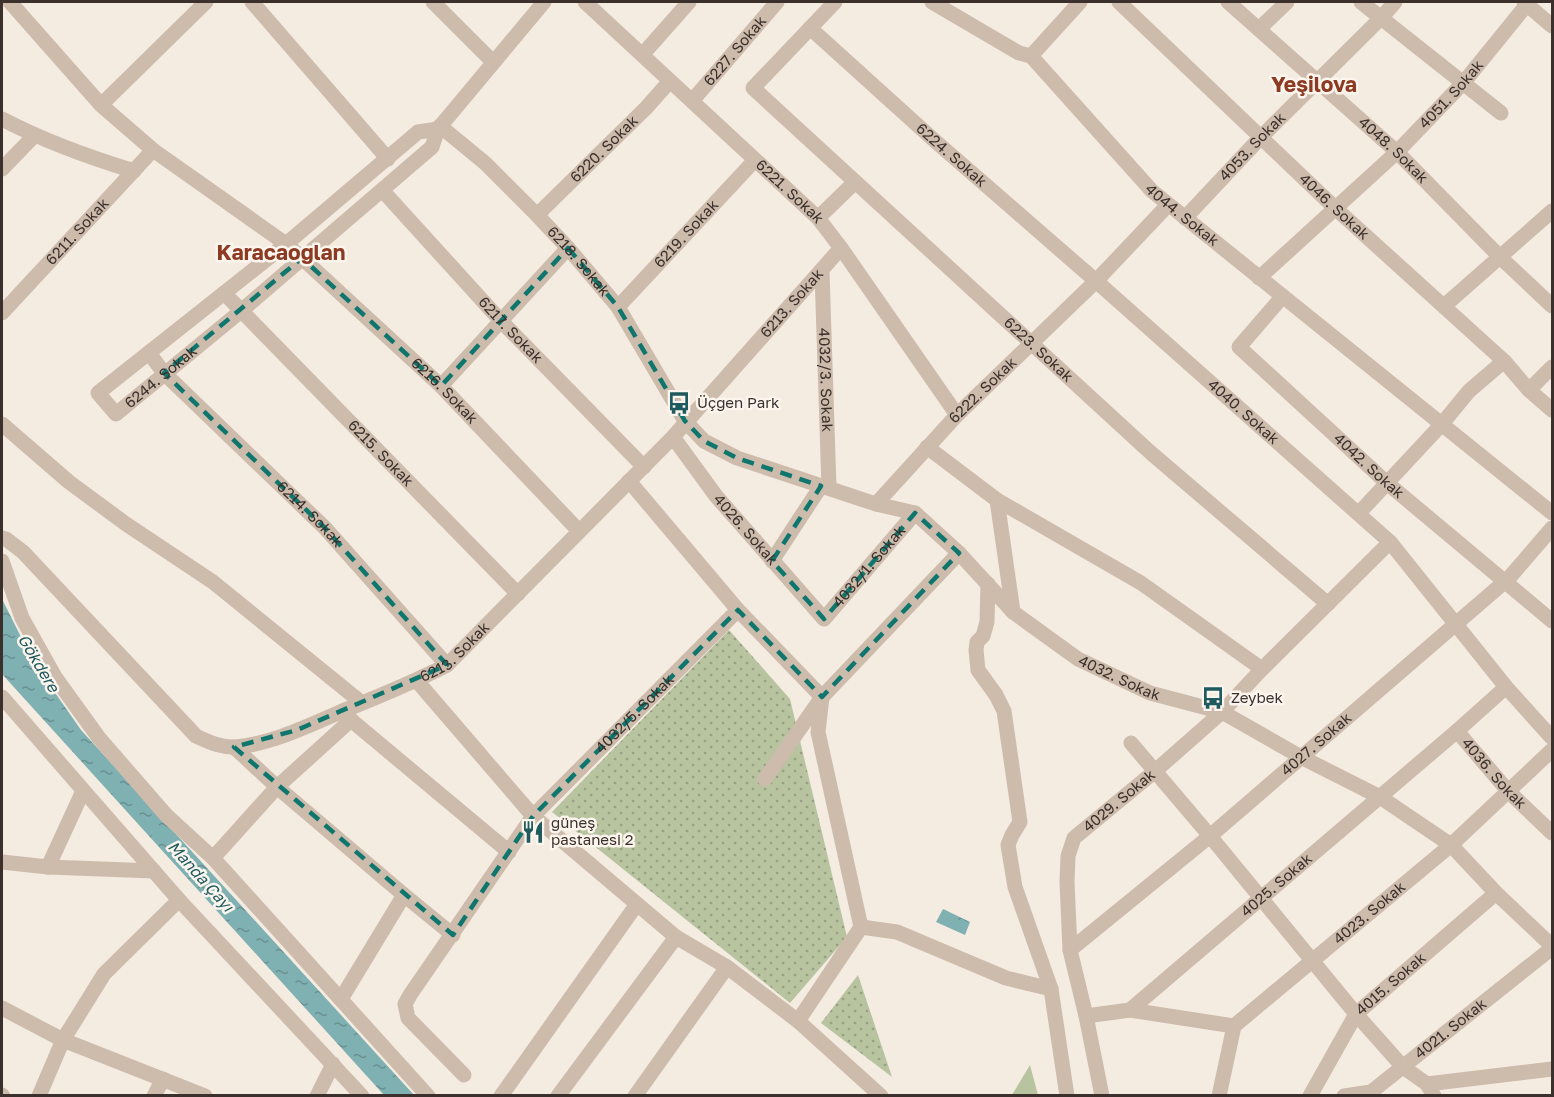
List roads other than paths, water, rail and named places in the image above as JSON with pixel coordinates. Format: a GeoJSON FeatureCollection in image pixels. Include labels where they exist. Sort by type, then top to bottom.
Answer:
{"type":"FeatureCollection","features":[{"type":"Feature","properties":{"kind":"street","name":"6216. Sokak"},"geometry":{"type":"LineString","coordinates":[[10,2],[100,105],[153,150],[286,244],[302,258],[441,386],[579,531]]}},
{"type":"Feature","properties":{"kind":"street"},"geometry":{"type":"LineString","coordinates":[[100,105],[206,2]]}},
{"type":"Feature","properties":{"kind":"street"},"geometry":{"type":"LineString","coordinates":[[252,2],[388,159]]}},
{"type":"Feature","properties":{"kind":"street"},"geometry":{"type":"LineString","coordinates":[[433,2],[493,62]]}},
{"type":"Feature","properties":{"kind":"street","name":"6244. Sokak"},"geometry":{"type":"LineString","coordinates":[[439,128],[418,132],[286,244],[98,393],[116,414],[241,311],[432,147],[439,128],[544,2]]}},
{"type":"Feature","properties":{"kind":"street","name":"6221. Sokak"},"geometry":{"type":"LineString","coordinates":[[585,2],[818,218],[957,415]]}},
{"type":"Feature","properties":{"kind":"street"},"geometry":{"type":"LineString","coordinates":[[643,54],[689,2]]}},
{"type":"Feature","properties":{"kind":"street","name":"6227. Sokak"},"geometry":{"type":"LineString","coordinates":[[692,101],[777,2]]}},
{"type":"Feature","properties":{"kind":"street"},"geometry":{"type":"LineString","coordinates":[[810,28],[835,2]]}},
{"type":"Feature","properties":{"kind":"street","name":"4044. Sokak"},"geometry":{"type":"LineString","coordinates":[[932,2],[1020,53],[1031,56],[1152,191],[1552,513]]}},
{"type":"Feature","properties":{"kind":"street"},"geometry":{"type":"LineString","coordinates":[[1031,56],[1080,2]]}},
{"type":"Feature","properties":{"kind":"street","name":"4046. Sokak"},"geometry":{"type":"LineString","coordinates":[[1119,2],[1335,208],[1504,361],[1529,390],[1552,410]]}},
{"type":"Feature","properties":{"kind":"street","name":"4048. Sokak"},"geometry":{"type":"LineString","coordinates":[[1228,2],[1397,152],[1500,257],[1552,306]]}},
{"type":"Feature","properties":{"kind":"street"},"geometry":{"type":"LineString","coordinates":[[1259,29],[1287,2]]}},
{"type":"Feature","properties":{"kind":"street"},"geometry":{"type":"LineString","coordinates":[[1361,2],[1501,112]]}},
{"type":"Feature","properties":{"kind":"street","name":"4053. Sokak"},"geometry":{"type":"LineString","coordinates":[[1185,218],[1261,136],[1382,18],[1395,2]]}},
{"type":"Feature","properties":{"kind":"street"},"geometry":{"type":"LineString","coordinates":[[1526,2],[1552,26]]}},
{"type":"Feature","properties":{"kind":"street","name":"4051. Sokak"},"geometry":{"type":"LineString","coordinates":[[1259,278],[1397,152],[1464,82],[1526,2]]}},
{"type":"Feature","properties":{"kind":"street","name":"6223. Sokak"},"geometry":{"type":"LineString","coordinates":[[810,28],[753,88],[1151,453],[1328,604]]}},
{"type":"Feature","properties":{"kind":"street","name":"6224. Sokak"},"geometry":{"type":"LineString","coordinates":[[810,28],[935,141],[1096,280]]}},
{"type":"Feature","properties":{"kind":"street","name":"6220. Sokak"},"geometry":{"type":"LineString","coordinates":[[537,215],[646,108],[670,81]]}},
{"type":"Feature","properties":{"kind":"street"},"geometry":{"type":"LineString","coordinates":[[2,118],[34,136],[134,171]]}},
{"type":"Feature","properties":{"kind":"street","name":"6218. Sokak"},"geometry":{"type":"LineString","coordinates":[[439,128],[484,163],[537,215],[618,307],[685,421]]}},
{"type":"Feature","properties":{"kind":"street"},"geometry":{"type":"LineString","coordinates":[[2,169],[34,136]]}},
{"type":"Feature","properties":{"kind":"street","name":"6211. Sokak"},"geometry":{"type":"LineString","coordinates":[[2,313],[153,150]]}},
{"type":"Feature","properties":{"kind":"street","name":"6219. Sokak"},"geometry":{"type":"LineString","coordinates":[[618,307],[755,160]]}},
{"type":"Feature","properties":{"kind":"street"},"geometry":{"type":"LineString","coordinates":[[818,218],[855,182]]}},
{"type":"Feature","properties":{"kind":"street","name":"6217. Sokak"},"geometry":{"type":"LineString","coordinates":[[382,190],[501,321],[644,467]]}},
{"type":"Feature","properties":{"kind":"street","name":"6222. Sokak"},"geometry":{"type":"LineString","coordinates":[[876,504],[957,415],[1033,343],[1168,205]]}},
{"type":"Feature","properties":{"kind":"street"},"geometry":{"type":"LineString","coordinates":[[1444,306],[1552,211]]}},
{"type":"Feature","properties":{"kind":"street"},"geometry":{"type":"LineString","coordinates":[[441,386],[568,248]]}},
{"type":"Feature","properties":{"kind":"street","name":"6213. Sokak"},"geometry":{"type":"LineString","coordinates":[[2,538],[23,552],[196,736],[213,744],[234,747],[348,715],[362,703],[417,681],[447,665],[644,467],[822,272],[841,248]]}},
{"type":"Feature","properties":{"kind":"street","name":"4032/3. Sokak"},"geometry":{"type":"LineString","coordinates":[[822,272],[825,487]]}},
{"type":"Feature","properties":{"kind":"street","name":"4040. Sokak"},"geometry":{"type":"LineString","coordinates":[[1096,280],[1390,542],[1455,626]]}},
{"type":"Feature","properties":{"kind":"street","name":"6215. Sokak"},"geometry":{"type":"LineString","coordinates":[[224,293],[518,594]]}},
{"type":"Feature","properties":{"kind":"street","name":"4042. Sokak"},"geometry":{"type":"LineString","coordinates":[[1282,297],[1239,347],[1388,483],[1552,621]]}},
{"type":"Feature","properties":{"kind":"street","name":"6214. Sokak"},"geometry":{"type":"LineString","coordinates":[[148,353],[164,373],[325,528],[447,665]]}},
{"type":"Feature","properties":{"kind":"street"},"geometry":{"type":"LineString","coordinates":[[1359,513],[1441,425],[1469,391],[1504,361]]}},
{"type":"Feature","properties":{"kind":"street"},"geometry":{"type":"LineString","coordinates":[[1529,390],[1552,367]]}},
{"type":"Feature","properties":{"kind":"street","name":"4032. Sokak"},"geometry":{"type":"LineString","coordinates":[[685,421],[704,441],[737,458],[876,504],[915,513],[959,553],[1013,612],[1078,659],[1150,693],[1222,711],[1302,757],[1380,797],[1451,845],[1552,947]]}},
{"type":"Feature","properties":{"kind":"street"},"geometry":{"type":"LineString","coordinates":[[2,424],[69,482],[126,524],[213,582],[362,703]]}},
{"type":"Feature","properties":{"kind":"street","name":"4026. Sokak"},"geometry":{"type":"LineString","coordinates":[[672,437],[716,496],[824,619]]}},
{"type":"Feature","properties":{"kind":"street"},"geometry":{"type":"LineString","coordinates":[[927,447],[997,500],[1141,584],[1262,669]]}},
{"type":"Feature","properties":{"kind":"street"},"geometry":{"type":"LineString","coordinates":[[629,481],[738,610],[822,697]]}},
{"type":"Feature","properties":{"kind":"street"},"geometry":{"type":"LineString","coordinates":[[772,561],[825,487]]}},
{"type":"Feature","properties":{"kind":"street"},"geometry":{"type":"LineString","coordinates":[[997,500],[1013,612]]}},
{"type":"Feature","properties":{"kind":"street","name":"4032/1. Sokak"},"geometry":{"type":"LineString","coordinates":[[824,619],[915,513]]}},
{"type":"Feature","properties":{"kind":"street","name":"4027. Sokak"},"geometry":{"type":"LineString","coordinates":[[1070,950],[1210,836],[1455,626],[1505,582],[1552,528]]}},
{"type":"Feature","properties":{"kind":"street","name":"4029. Sokak"},"geometry":{"type":"LineString","coordinates":[[1102,1095],[1070,950],[1067,882],[1070,846],[1074,838],[1154,772],[1222,711],[1390,542]]}},
{"type":"Feature","properties":{"kind":"street"},"geometry":{"type":"LineString","coordinates":[[765,779],[822,697],[959,553]]}},
{"type":"Feature","properties":{"kind":"street"},"geometry":{"type":"LineString","coordinates":[[2,561],[22,618],[55,677],[107,747],[166,814],[213,858],[428,1095]]}},
{"type":"Feature","properties":{"kind":"street"},"geometry":{"type":"LineString","coordinates":[[988,584],[987,622],[983,636],[977,642],[976,650],[978,670],[996,695],[1004,711],[1020,822],[1008,845],[1015,887],[1051,989],[1067,1095]]}},
{"type":"Feature","properties":{"kind":"street","name":"4032/5. Sokak"},"geometry":{"type":"LineString","coordinates":[[464,1076],[408,1018],[405,1004],[410,995],[533,816],[738,610]]}},
{"type":"Feature","properties":{"kind":"street"},"geometry":{"type":"LineString","coordinates":[[1455,626],[1552,738]]}},
{"type":"Feature","properties":{"kind":"street"},"geometry":{"type":"LineString","coordinates":[[417,681],[533,816],[676,937],[727,967],[798,1021],[881,1095]]}},
{"type":"Feature","properties":{"kind":"street","name":"4036. Sokak"},"geometry":{"type":"LineString","coordinates":[[1506,687],[1457,731],[1508,791],[1552,834]]}},
{"type":"Feature","properties":{"kind":"street"},"geometry":{"type":"LineString","coordinates":[[2,697],[179,900],[362,1095]]}},
{"type":"Feature","properties":{"kind":"street"},"geometry":{"type":"LineString","coordinates":[[798,1021],[861,927],[818,732],[822,697]]}},
{"type":"Feature","properties":{"kind":"street"},"geometry":{"type":"LineString","coordinates":[[213,858],[348,715],[509,852]]}},
{"type":"Feature","properties":{"kind":"street","name":"4025. Sokak"},"geometry":{"type":"LineString","coordinates":[[1130,1010],[1457,731]]}},
{"type":"Feature","properties":{"kind":"street"},"geometry":{"type":"LineString","coordinates":[[1131,743],[1356,1014],[1403,1068],[1431,1090],[1552,1069]]}},
{"type":"Feature","properties":{"kind":"street"},"geometry":{"type":"LineString","coordinates":[[234,747],[277,788],[453,935]]}},
{"type":"Feature","properties":{"kind":"street","name":"4023. Sokak"},"geometry":{"type":"LineString","coordinates":[[1234,1026],[1451,845],[1552,750]]}},
{"type":"Feature","properties":{"kind":"street"},"geometry":{"type":"LineString","coordinates":[[48,867],[83,791]]}},
{"type":"Feature","properties":{"kind":"street"},"geometry":{"type":"LineString","coordinates":[[2,862],[48,867],[154,871]]}},
{"type":"Feature","properties":{"kind":"street","name":"4015. Sokak"},"geometry":{"type":"LineString","coordinates":[[1310,1095],[1356,1014],[1496,893]]}},
{"type":"Feature","properties":{"kind":"street"},"geometry":{"type":"LineString","coordinates":[[341,999],[404,895]]}},
{"type":"Feature","properties":{"kind":"street"},"geometry":{"type":"LineString","coordinates":[[39,1095],[63,1040],[104,974],[179,900]]}},
{"type":"Feature","properties":{"kind":"street"},"geometry":{"type":"LineString","coordinates":[[501,1095],[637,904]]}},
{"type":"Feature","properties":{"kind":"street"},"geometry":{"type":"LineString","coordinates":[[861,927],[897,932],[1005,978],[1051,989]]}},
{"type":"Feature","properties":{"kind":"street"},"geometry":{"type":"LineString","coordinates":[[558,1095],[676,937]]}},
{"type":"Feature","properties":{"kind":"street","name":"4021. Sokak"},"geometry":{"type":"LineString","coordinates":[[1344,1095],[1371,1092],[1552,947]]}},
{"type":"Feature","properties":{"kind":"street"},"geometry":{"type":"LineString","coordinates":[[635,1095],[727,967]]}},
{"type":"Feature","properties":{"kind":"street"},"geometry":{"type":"LineString","coordinates":[[2,1008],[63,1040],[205,1095]]}},
{"type":"Feature","properties":{"kind":"street"},"geometry":{"type":"LineString","coordinates":[[1086,1016],[1130,1010],[1234,1026],[1219,1095]]}},
{"type":"Feature","properties":{"kind":"street"},"geometry":{"type":"LineString","coordinates":[[317,1095],[333,1064]]}},
{"type":"Feature","properties":{"kind":"street"},"geometry":{"type":"LineString","coordinates":[[154,1095],[163,1079]]}},
{"type":"Feature","properties":{"kind":"water","name":"Manda Çayı"},"geometry":{"type":"Polygon","coordinates":[[[2,599],[33,661],[81,730],[414,1095],[384,1095],[2,674],[2,599]]]}},
{"type":"Feature","properties":{"kind":"water"},"geometry":{"type":"Polygon","coordinates":[[[943,909],[970,922],[965,935],[936,922],[943,909]]]}},
{"type":"Feature","properties":{"kind":"place","name":"Üçgen Park"},"geometry":{"type":"Point","coordinates":[679,403]}},
{"type":"Feature","properties":{"kind":"place","name":"Zeybek"},"geometry":{"type":"Point","coordinates":[1213,698]}},
{"type":"Feature","properties":{"kind":"place","name":"güneş pastanesi 2"},"geometry":{"type":"Point","coordinates":[533,832]}},
{"type":"Feature","properties":{"kind":"district","name":"Yeşilova"},"geometry":{"type":"Point","coordinates":[1314,85]}},
{"type":"Feature","properties":{"kind":"district","name":"Karacaoğlan"},"geometry":{"type":"Point","coordinates":[281,253]}},
{"type":"Feature","properties":{"kind":"water label","name":"Gökdere"},"geometry":{"type":"Point","coordinates":[39,663]}}]}
